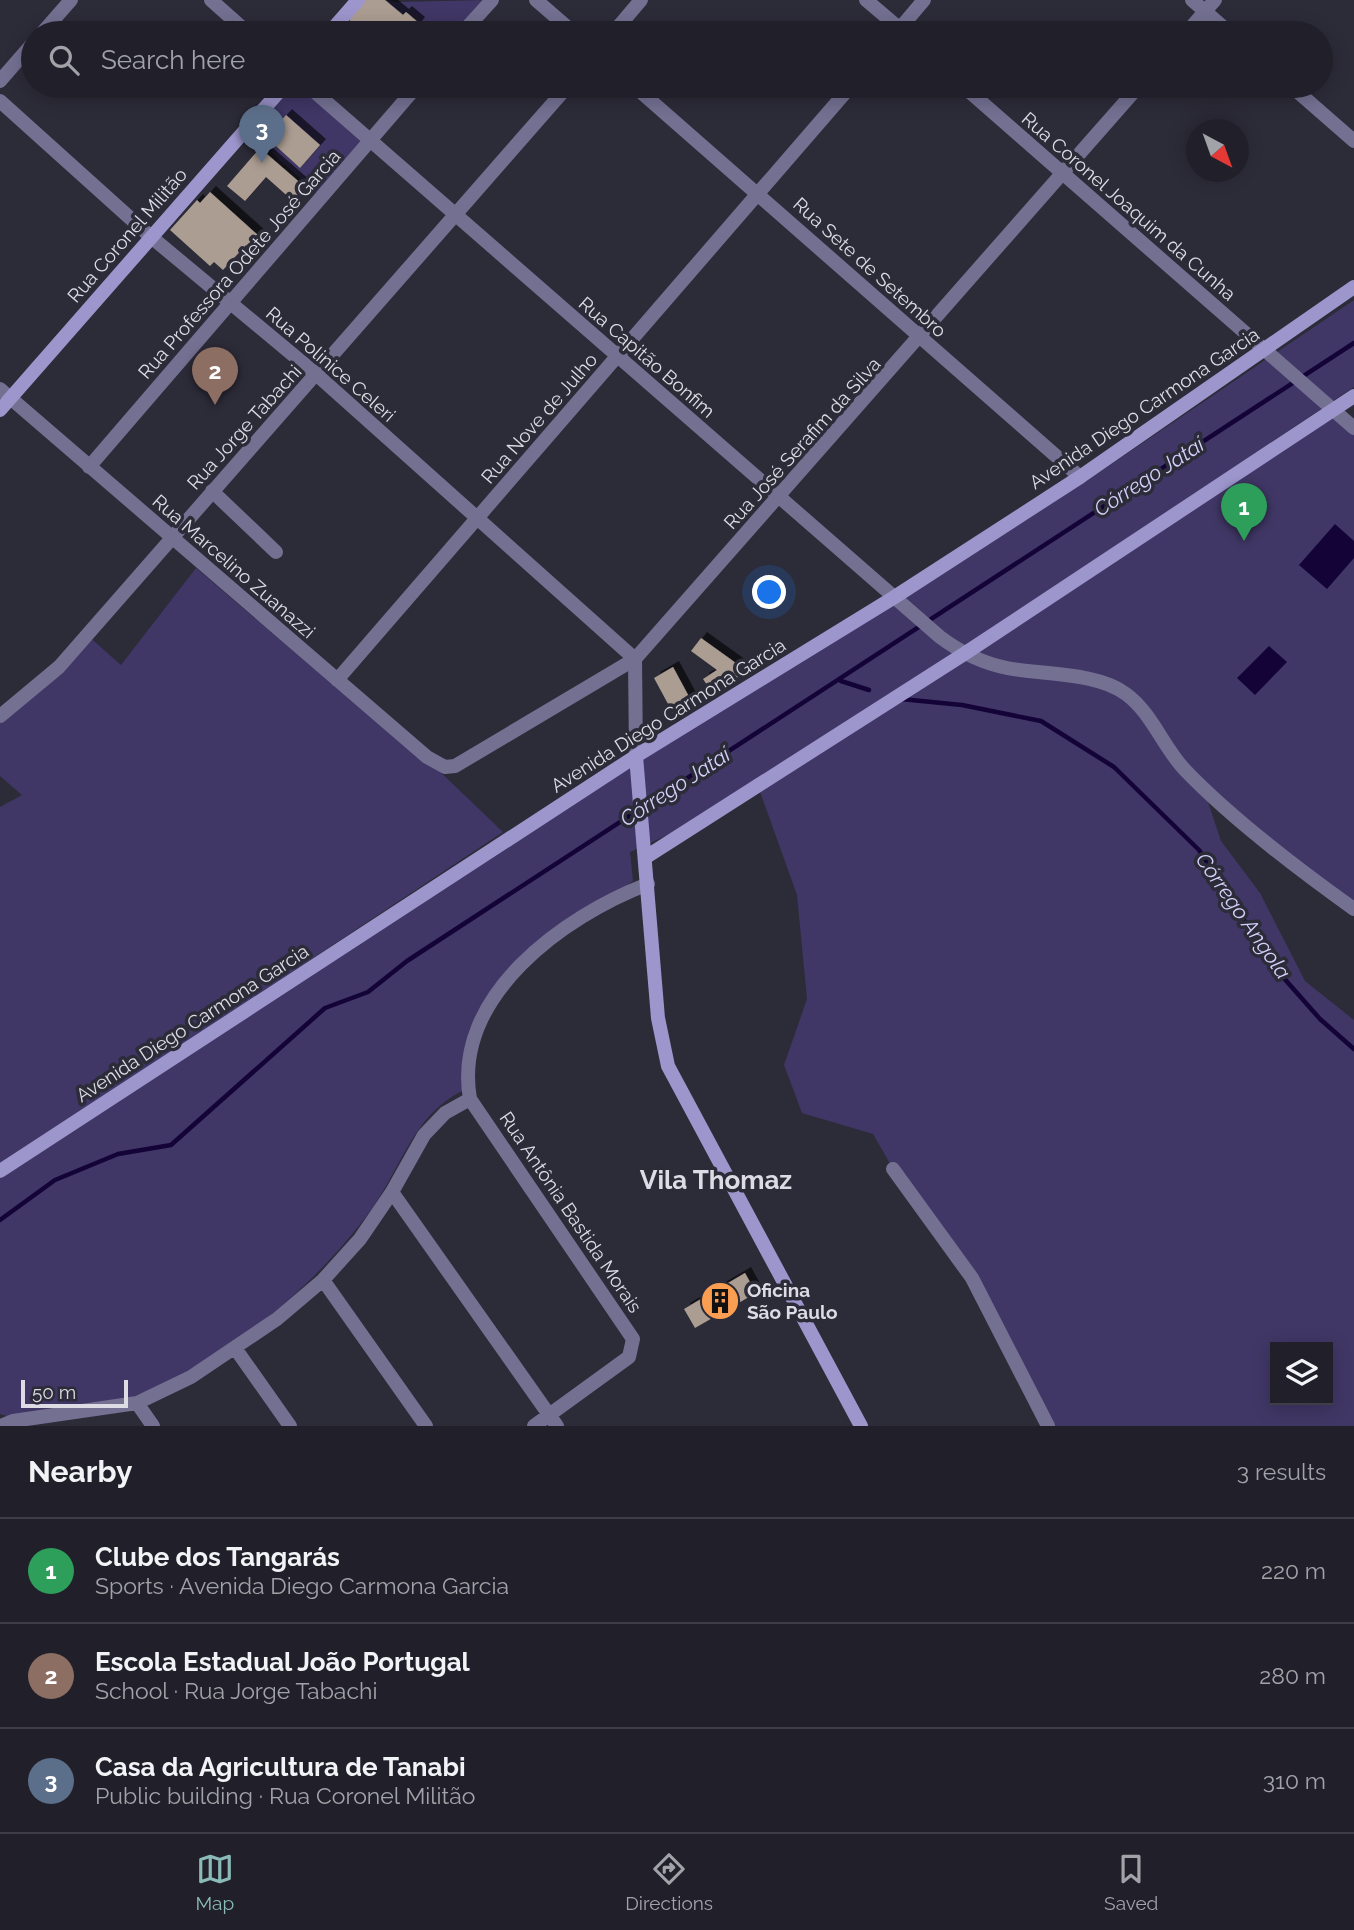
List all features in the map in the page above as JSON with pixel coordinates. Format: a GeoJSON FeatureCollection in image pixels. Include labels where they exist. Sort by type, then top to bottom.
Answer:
{"type":"FeatureCollection","features":[{"type":"Feature","properties":{"kind":"main road"},"geometry":{"type":"LineString","coordinates":[[340,21],[358,0]]}},
{"type":"Feature","properties":{"kind":"main road","name":"Rua Coronel Militão"},"geometry":{"type":"LineString","coordinates":[[0,410],[5,394],[273,98]]}},
{"type":"Feature","properties":{"kind":"main road","name":"Avenida Diego Carmona Garcia"},"geometry":{"type":"LineString","coordinates":[[0,1171],[1080,477],[1354,287]]}},
{"type":"Feature","properties":{"kind":"main road"},"geometry":{"type":"LineString","coordinates":[[646,850],[964,654],[1354,396]]}},
{"type":"Feature","properties":{"kind":"main road"},"geometry":{"type":"LineString","coordinates":[[637,762],[658,1018],[668,1066],[862,1426]]}},
{"type":"Feature","properties":{"kind":"street"},"geometry":{"type":"LineString","coordinates":[[53,21],[71,0]]}},
{"type":"Feature","properties":{"kind":"street"},"geometry":{"type":"LineString","coordinates":[[211,0],[235,21]]}},
{"type":"Feature","properties":{"kind":"street"},"geometry":{"type":"LineString","coordinates":[[473,21],[492,0]]}},
{"type":"Feature","properties":{"kind":"street"},"geometry":{"type":"LineString","coordinates":[[536,0],[560,21]]}},
{"type":"Feature","properties":{"kind":"street"},"geometry":{"type":"LineString","coordinates":[[623,21],[641,0]]}},
{"type":"Feature","properties":{"kind":"street"},"geometry":{"type":"LineString","coordinates":[[866,0],[888,21]]}},
{"type":"Feature","properties":{"kind":"street"},"geometry":{"type":"LineString","coordinates":[[908,21],[924,0]]}},
{"type":"Feature","properties":{"kind":"street"},"geometry":{"type":"LineString","coordinates":[[1192,0],[1210,6],[1221,21]]}},
{"type":"Feature","properties":{"kind":"street"},"geometry":{"type":"LineString","coordinates":[[1197,21],[1210,6]]}},
{"type":"Feature","properties":{"kind":"street"},"geometry":{"type":"LineString","coordinates":[[0,81],[21,57]]}},
{"type":"Feature","properties":{"kind":"street","name":"Rua Capitão Bonfim"},"geometry":{"type":"LineString","coordinates":[[322,98],[940,637],[964,654],[1006,668],[1055,673],[1124,692],[1137,703],[1180,765],[1203,789],[1354,909]]}},
{"type":"Feature","properties":{"kind":"street","name":"Rua Professora Odete José Garcia"},"geometry":{"type":"LineString","coordinates":[[89,467],[407,98]]}},
{"type":"Feature","properties":{"kind":"street","name":"Rua Jorge Tabachi"},"geometry":{"type":"LineString","coordinates":[[0,716],[60,667],[558,98]]}},
{"type":"Feature","properties":{"kind":"street","name":"Rua Sete de Setembro"},"geometry":{"type":"LineString","coordinates":[[648,98],[1080,477]]}},
{"type":"Feature","properties":{"kind":"street","name":"Rua Nove de Julho"},"geometry":{"type":"LineString","coordinates":[[337,680],[841,98]]}},
{"type":"Feature","properties":{"kind":"street","name":"Rua Coronel Joaquim da Cunha"},"geometry":{"type":"LineString","coordinates":[[976,98],[1354,428]]}},
{"type":"Feature","properties":{"kind":"street","name":"Rua José Serafim da Silva"},"geometry":{"type":"LineString","coordinates":[[445,766],[464,761],[635,659],[921,337],[1128,98]]}},
{"type":"Feature","properties":{"kind":"street"},"geometry":{"type":"LineString","coordinates":[[1305,98],[1354,141]]}},
{"type":"Feature","properties":{"kind":"street","name":"Rua Polinice Celeri"},"geometry":{"type":"LineString","coordinates":[[0,101],[150,236],[316,374],[635,659]]}},
{"type":"Feature","properties":{"kind":"street","name":"Rua Marcelino Zuanazzi"},"geometry":{"type":"LineString","coordinates":[[5,394],[427,757],[445,766]]}},
{"type":"Feature","properties":{"kind":"street"},"geometry":{"type":"LineString","coordinates":[[212,491],[276,552]]}},
{"type":"Feature","properties":{"kind":"street"},"geometry":{"type":"LineString","coordinates":[[635,659],[637,762]]}},
{"type":"Feature","properties":{"kind":"street"},"geometry":{"type":"LineString","coordinates":[[10,1424],[137,1403],[191,1377],[277,1319],[323,1280],[360,1239],[392,1192],[424,1135],[444,1113],[470,1099],[466,1077],[470,1050],[480,1020],[501,987],[528,960],[590,911],[648,884]]}},
{"type":"Feature","properties":{"kind":"street","name":"Rua Antônia Bastida Morais"},"geometry":{"type":"LineString","coordinates":[[470,1099],[631,1334],[634,1348],[626,1360],[553,1420]]}},
{"type":"Feature","properties":{"kind":"street"},"geometry":{"type":"LineString","coordinates":[[893,1169],[972,1278],[1048,1426]]}},
{"type":"Feature","properties":{"kind":"street"},"geometry":{"type":"LineString","coordinates":[[392,1192],[553,1420],[534,1426]]}},
{"type":"Feature","properties":{"kind":"street"},"geometry":{"type":"LineString","coordinates":[[323,1280],[426,1426]]}},
{"type":"Feature","properties":{"kind":"street"},"geometry":{"type":"LineString","coordinates":[[235,1348],[290,1426]]}},
{"type":"Feature","properties":{"kind":"street"},"geometry":{"type":"LineString","coordinates":[[137,1403],[153,1426]]}},
{"type":"Feature","properties":{"kind":"shaded area"},"geometry":{"type":"Polygon","coordinates":[[[385,0],[487,0],[469,21],[418,21],[406,12],[403,15],[385,0]]]}},
{"type":"Feature","properties":{"kind":"shaded area"},"geometry":{"type":"Polygon","coordinates":[[[274,98],[318,98],[367,142],[320,196],[246,130],[274,98]],[[286,115],[266,137],[300,168],[320,145],[286,115]]]}},
{"type":"Feature","properties":{"kind":"shaded area"},"geometry":{"type":"Polygon","coordinates":[[[1354,300],[1354,387],[958,651],[672,833],[630,852],[633,881],[524,959],[469,1048],[462,1091],[432,1113],[420,1127],[373,1207],[351,1235],[298,1292],[267,1318],[202,1364],[135,1396],[90,1406],[9,1417],[0,1414],[0,1176],[513,839],[1082,484],[1354,300]]]}},
{"type":"Feature","properties":{"kind":"shaded area"},"geometry":{"type":"Polygon","coordinates":[[[1334,410],[1354,428],[1354,909],[1204,790],[1221,841],[1260,893],[1305,981],[1354,1020],[1354,1426],[1048,1426],[999,1326],[893,1169],[873,1134],[802,1113],[784,1065],[807,999],[797,895],[758,786],[1334,410]]]}},
{"type":"Feature","properties":{"kind":"shaded area"},"geometry":{"type":"Polygon","coordinates":[[[1335,524],[1354,541],[1354,558],[1327,589],[1299,565],[1335,524]]]}},
{"type":"Feature","properties":{"kind":"shaded area"},"geometry":{"type":"Polygon","coordinates":[[[196,568],[417,757],[435,767],[503,832],[0,1166],[0,807],[22,795],[0,776],[0,716],[87,635],[121,665],[196,568]]]}},
{"type":"Feature","properties":{"kind":"shaded area"},"geometry":{"type":"Polygon","coordinates":[[[1269,646],[1287,662],[1255,695],[1237,678],[1269,646]]]}},
{"type":"Feature","properties":{"kind":"building"},"geometry":{"type":"Polygon","coordinates":[[[363,0],[385,0],[403,15],[406,12],[417,21],[351,21],[347,18],[363,0]]]}},
{"type":"Feature","properties":{"kind":"building"},"geometry":{"type":"Polygon","coordinates":[[[286,115],[320,145],[300,168],[266,137],[286,115]]]}},
{"type":"Feature","properties":{"kind":"building"},"geometry":{"type":"Polygon","coordinates":[[[260,148],[305,187],[293,201],[266,177],[245,201],[227,186],[260,148]]]}},
{"type":"Feature","properties":{"kind":"building"},"geometry":{"type":"Polygon","coordinates":[[[210,192],[261,238],[251,249],[246,245],[223,270],[214,262],[210,266],[170,230],[197,200],[200,203],[210,192]]]}},
{"type":"Feature","properties":{"kind":"building"},"geometry":{"type":"Polygon","coordinates":[[[701,638],[747,671],[732,681],[727,677],[709,688],[703,679],[717,670],[691,651],[701,638]]]}},
{"type":"Feature","properties":{"kind":"building"},"geometry":{"type":"Polygon","coordinates":[[[673,667],[693,704],[674,715],[654,678],[673,667]]]}},
{"type":"Feature","properties":{"kind":"building","name":"Oficina São Paulo"},"geometry":{"type":"Polygon","coordinates":[[[745,1273],[756,1293],[695,1328],[684,1309],[745,1273]]]}},
{"type":"Feature","properties":{"kind":"waterway","name":"Córrego Jataí"},"geometry":{"type":"LineString","coordinates":[[0,1220],[55,1180],[118,1154],[171,1145],[325,1008],[368,992],[407,961],[1354,343]]}},
{"type":"Feature","properties":{"kind":"waterway","name":"Córrego Angola"},"geometry":{"type":"LineString","coordinates":[[841,681],[869,690]]}},
{"type":"Feature","properties":{"kind":"waterway","name":"Córrego Angola"},"geometry":{"type":"LineString","coordinates":[[901,699],[962,705],[1041,721],[1114,767],[1199,850],[1274,967],[1320,1019],[1354,1049]]}},
{"type":"Feature","properties":{"kind":"place","name":"Casa da Agricultura de Tanabi"},"geometry":{"type":"Point","coordinates":[262,163]}},
{"type":"Feature","properties":{"kind":"place","name":"Escola Estadual João Portugal"},"geometry":{"type":"Point","coordinates":[215,405]}},
{"type":"Feature","properties":{"kind":"place","name":"Clube dos Tangarás"},"geometry":{"type":"Point","coordinates":[1244,541]}},
{"type":"Feature","properties":{"kind":"place","name":"Oficina São Paulo"},"geometry":{"type":"Point","coordinates":[720,1301]}},
{"type":"Feature","properties":{"kind":"district","name":"Vila Thomaz"},"geometry":{"type":"Point","coordinates":[716,1180]}}]}
